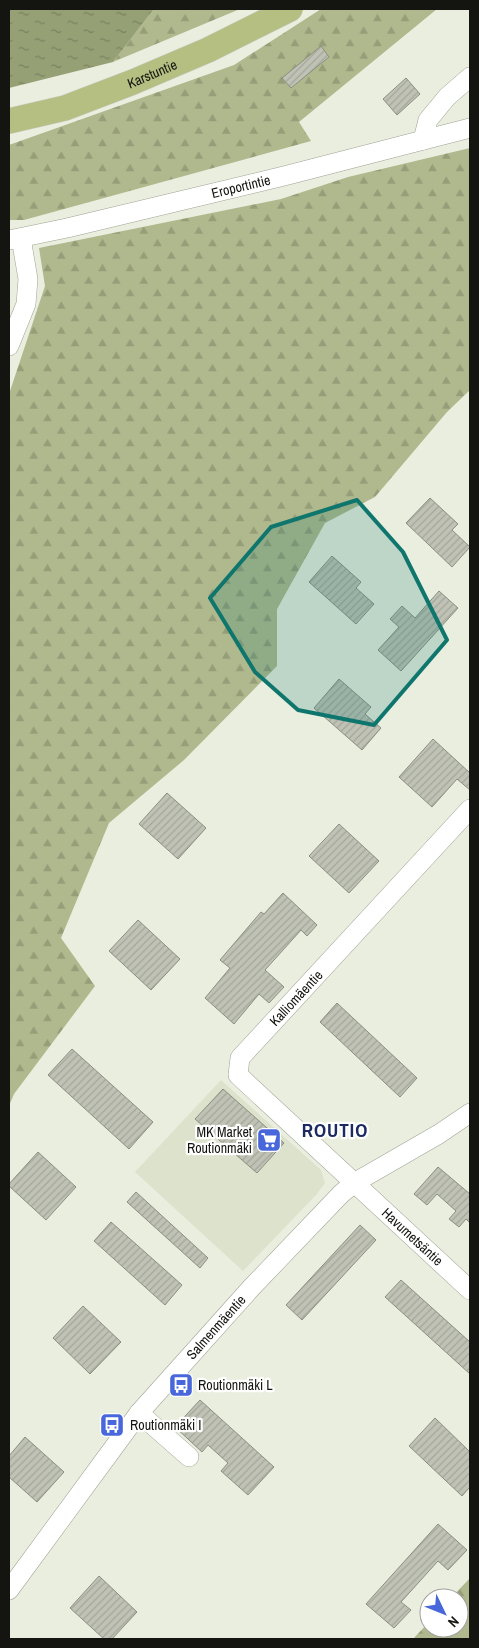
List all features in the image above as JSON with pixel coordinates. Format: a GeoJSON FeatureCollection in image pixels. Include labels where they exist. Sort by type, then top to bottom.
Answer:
{"type":"FeatureCollection","features":[{"type":"Feature","properties":{"kind":"main road","name":"Karstuntie"},"geometry":{"type":"LineString","coordinates":[[9,121],[64,108],[133,82],[208,50],[290,9]]}},
{"type":"Feature","properties":{"kind":"street"},"geometry":{"type":"LineString","coordinates":[[423,140],[428,120],[447,97],[470,77]]}},
{"type":"Feature","properties":{"kind":"street","name":"Eroportintie"},"geometry":{"type":"LineString","coordinates":[[15,239],[275,179],[470,128]]}},
{"type":"Feature","properties":{"kind":"street"},"geometry":{"type":"LineString","coordinates":[[9,346],[26,304],[28,279],[15,239]]}},
{"type":"Feature","properties":{"kind":"street","name":"Kalliomäentie"},"geometry":{"type":"LineString","coordinates":[[354,1183],[238,1075],[240,1058],[470,810]]}},
{"type":"Feature","properties":{"kind":"street","name":"Salmenmäentie"},"geometry":{"type":"LineString","coordinates":[[9,1590],[139,1413],[251,1288],[354,1183],[439,1134],[470,1113]]}},
{"type":"Feature","properties":{"kind":"street","name":"Havumetsäntie"},"geometry":{"type":"LineString","coordinates":[[354,1183],[470,1290]]}},
{"type":"Feature","properties":{"kind":"street"},"geometry":{"type":"LineString","coordinates":[[139,1413],[189,1457]]}},
{"type":"Feature","properties":{"kind":"highlighted area"},"geometry":{"type":"Polygon","coordinates":[[[357,500],[403,552],[447,640],[374,725],[298,710],[255,672],[210,598],[271,527],[357,500]]]}},
{"type":"Feature","properties":{"kind":"shaded area"},"geometry":{"type":"Polygon","coordinates":[[[221,1080],[321,1170],[325,1183],[316,1195],[243,1271],[135,1172],[221,1080]]]}},
{"type":"Feature","properties":{"kind":"green space"},"geometry":{"type":"Polygon","coordinates":[[[154,9],[240,9],[113,62],[154,9]]]}},
{"type":"Feature","properties":{"kind":"green space"},"geometry":{"type":"Polygon","coordinates":[[[321,9],[437,9],[299,122],[311,141],[24,220],[9,220],[9,145],[234,65],[321,9]]]}},
{"type":"Feature","properties":{"kind":"green space"},"geometry":{"type":"Polygon","coordinates":[[[470,148],[470,390],[447,412],[375,497],[325,523],[277,609],[277,666],[184,760],[109,823],[61,938],[95,986],[14,1094],[9,1106],[9,394],[45,286],[39,248],[281,199],[348,177],[470,148]]]}},
{"type":"Feature","properties":{"kind":"green space"},"geometry":{"type":"Polygon","coordinates":[[[470,1578],[470,1639],[413,1639],[419,1633],[419,1638],[469,1638],[469,1588],[460,1588],[470,1578]]]}},
{"type":"Feature","properties":{"kind":"water"},"geometry":{"type":"Polygon","coordinates":[[[9,9],[154,9],[113,62],[9,88],[9,9]]]}},
{"type":"Feature","properties":{"kind":"building"},"geometry":{"type":"Polygon","coordinates":[[[321,46],[329,57],[291,88],[282,78],[321,46]]]}},
{"type":"Feature","properties":{"kind":"building"},"geometry":{"type":"Polygon","coordinates":[[[406,78],[420,94],[397,115],[383,99],[406,78]]]}},
{"type":"Feature","properties":{"kind":"building"},"geometry":{"type":"Polygon","coordinates":[[[430,498],[458,524],[452,530],[470,547],[452,567],[406,523],[430,498]]]}},
{"type":"Feature","properties":{"kind":"building"},"geometry":{"type":"Polygon","coordinates":[[[332,556],[361,582],[356,588],[374,604],[356,624],[309,582],[332,556]]]}},
{"type":"Feature","properties":{"kind":"building"},"geometry":{"type":"Polygon","coordinates":[[[439,591],[458,608],[401,671],[378,650],[399,627],[390,619],[402,606],[415,618],[439,591]]]}},
{"type":"Feature","properties":{"kind":"building"},"geometry":{"type":"Polygon","coordinates":[[[339,679],[371,707],[365,714],[381,728],[362,750],[314,708],[339,679]]]}},
{"type":"Feature","properties":{"kind":"building"},"geometry":{"type":"Polygon","coordinates":[[[433,739],[470,773],[470,790],[457,779],[432,807],[399,777],[433,739]]]}},
{"type":"Feature","properties":{"kind":"building"},"geometry":{"type":"Polygon","coordinates":[[[167,793],[206,828],[178,859],[139,824],[167,793]]]}},
{"type":"Feature","properties":{"kind":"building"},"geometry":{"type":"Polygon","coordinates":[[[339,824],[379,861],[349,893],[309,856],[339,824]]]}},
{"type":"Feature","properties":{"kind":"building"},"geometry":{"type":"Polygon","coordinates":[[[283,893],[317,925],[307,936],[301,930],[265,970],[284,987],[269,1003],[259,994],[234,1024],[205,998],[230,968],[220,960],[261,912],[264,914],[283,893]]]}},
{"type":"Feature","properties":{"kind":"building"},"geometry":{"type":"Polygon","coordinates":[[[138,920],[180,959],[151,990],[109,951],[138,920]]]}},
{"type":"Feature","properties":{"kind":"building"},"geometry":{"type":"Polygon","coordinates":[[[337,1003],[417,1078],[400,1097],[320,1022],[337,1003]]]}},
{"type":"Feature","properties":{"kind":"building"},"geometry":{"type":"Polygon","coordinates":[[[72,1049],[153,1122],[129,1149],[48,1075],[72,1049]]]}},
{"type":"Feature","properties":{"kind":"building"},"geometry":{"type":"Polygon","coordinates":[[[223,1089],[284,1143],[257,1173],[195,1119],[223,1089]]]}},
{"type":"Feature","properties":{"kind":"building"},"geometry":{"type":"Polygon","coordinates":[[[38,1152],[76,1187],[46,1220],[9,1186],[38,1152]]]}},
{"type":"Feature","properties":{"kind":"building"},"geometry":{"type":"Polygon","coordinates":[[[438,1167],[470,1194],[470,1223],[466,1219],[459,1227],[449,1219],[456,1211],[437,1194],[427,1205],[414,1194],[438,1167]]]}},
{"type":"Feature","properties":{"kind":"building"},"geometry":{"type":"Polygon","coordinates":[[[136,1192],[208,1258],[200,1268],[127,1202],[136,1192]]]}},
{"type":"Feature","properties":{"kind":"building"},"geometry":{"type":"Polygon","coordinates":[[[111,1222],[182,1285],[165,1305],[94,1241],[111,1222]]]}},
{"type":"Feature","properties":{"kind":"building"},"geometry":{"type":"Polygon","coordinates":[[[360,1225],[376,1240],[302,1320],[286,1305],[360,1225]]]}},
{"type":"Feature","properties":{"kind":"building"},"geometry":{"type":"Polygon","coordinates":[[[401,1280],[470,1342],[470,1374],[385,1297],[401,1280]]]}},
{"type":"Feature","properties":{"kind":"building"},"geometry":{"type":"Polygon","coordinates":[[[83,1306],[121,1342],[90,1374],[53,1338],[83,1306]]]}},
{"type":"Feature","properties":{"kind":"building"},"geometry":{"type":"Polygon","coordinates":[[[200,1400],[274,1467],[248,1495],[221,1471],[228,1463],[208,1445],[202,1452],[175,1427],[200,1400]]]}},
{"type":"Feature","properties":{"kind":"building"},"geometry":{"type":"Polygon","coordinates":[[[435,1418],[470,1452],[470,1487],[462,1496],[409,1446],[435,1418]]]}},
{"type":"Feature","properties":{"kind":"building"},"geometry":{"type":"Polygon","coordinates":[[[25,1437],[64,1472],[37,1502],[9,1477],[9,1456],[25,1437]]]}},
{"type":"Feature","properties":{"kind":"building"},"geometry":{"type":"Polygon","coordinates":[[[438,1524],[467,1550],[448,1570],[438,1561],[401,1602],[411,1610],[394,1628],[366,1604],[438,1524]]]}},
{"type":"Feature","properties":{"kind":"building"},"geometry":{"type":"Polygon","coordinates":[[[99,1576],[137,1612],[112,1639],[104,1639],[70,1608],[99,1576]]]}},
{"type":"Feature","properties":{"kind":"place","name":"MK Market Routionmäki"},"geometry":{"type":"Point","coordinates":[269,1140]}},
{"type":"Feature","properties":{"kind":"place","name":"Routionmäki L"},"geometry":{"type":"Point","coordinates":[181,1385]}},
{"type":"Feature","properties":{"kind":"place","name":"Routionmäki I"},"geometry":{"type":"Point","coordinates":[112,1425]}},
{"type":"Feature","properties":{"kind":"district","name":"ROUTIO"},"geometry":{"type":"Point","coordinates":[335,1130]}}]}
